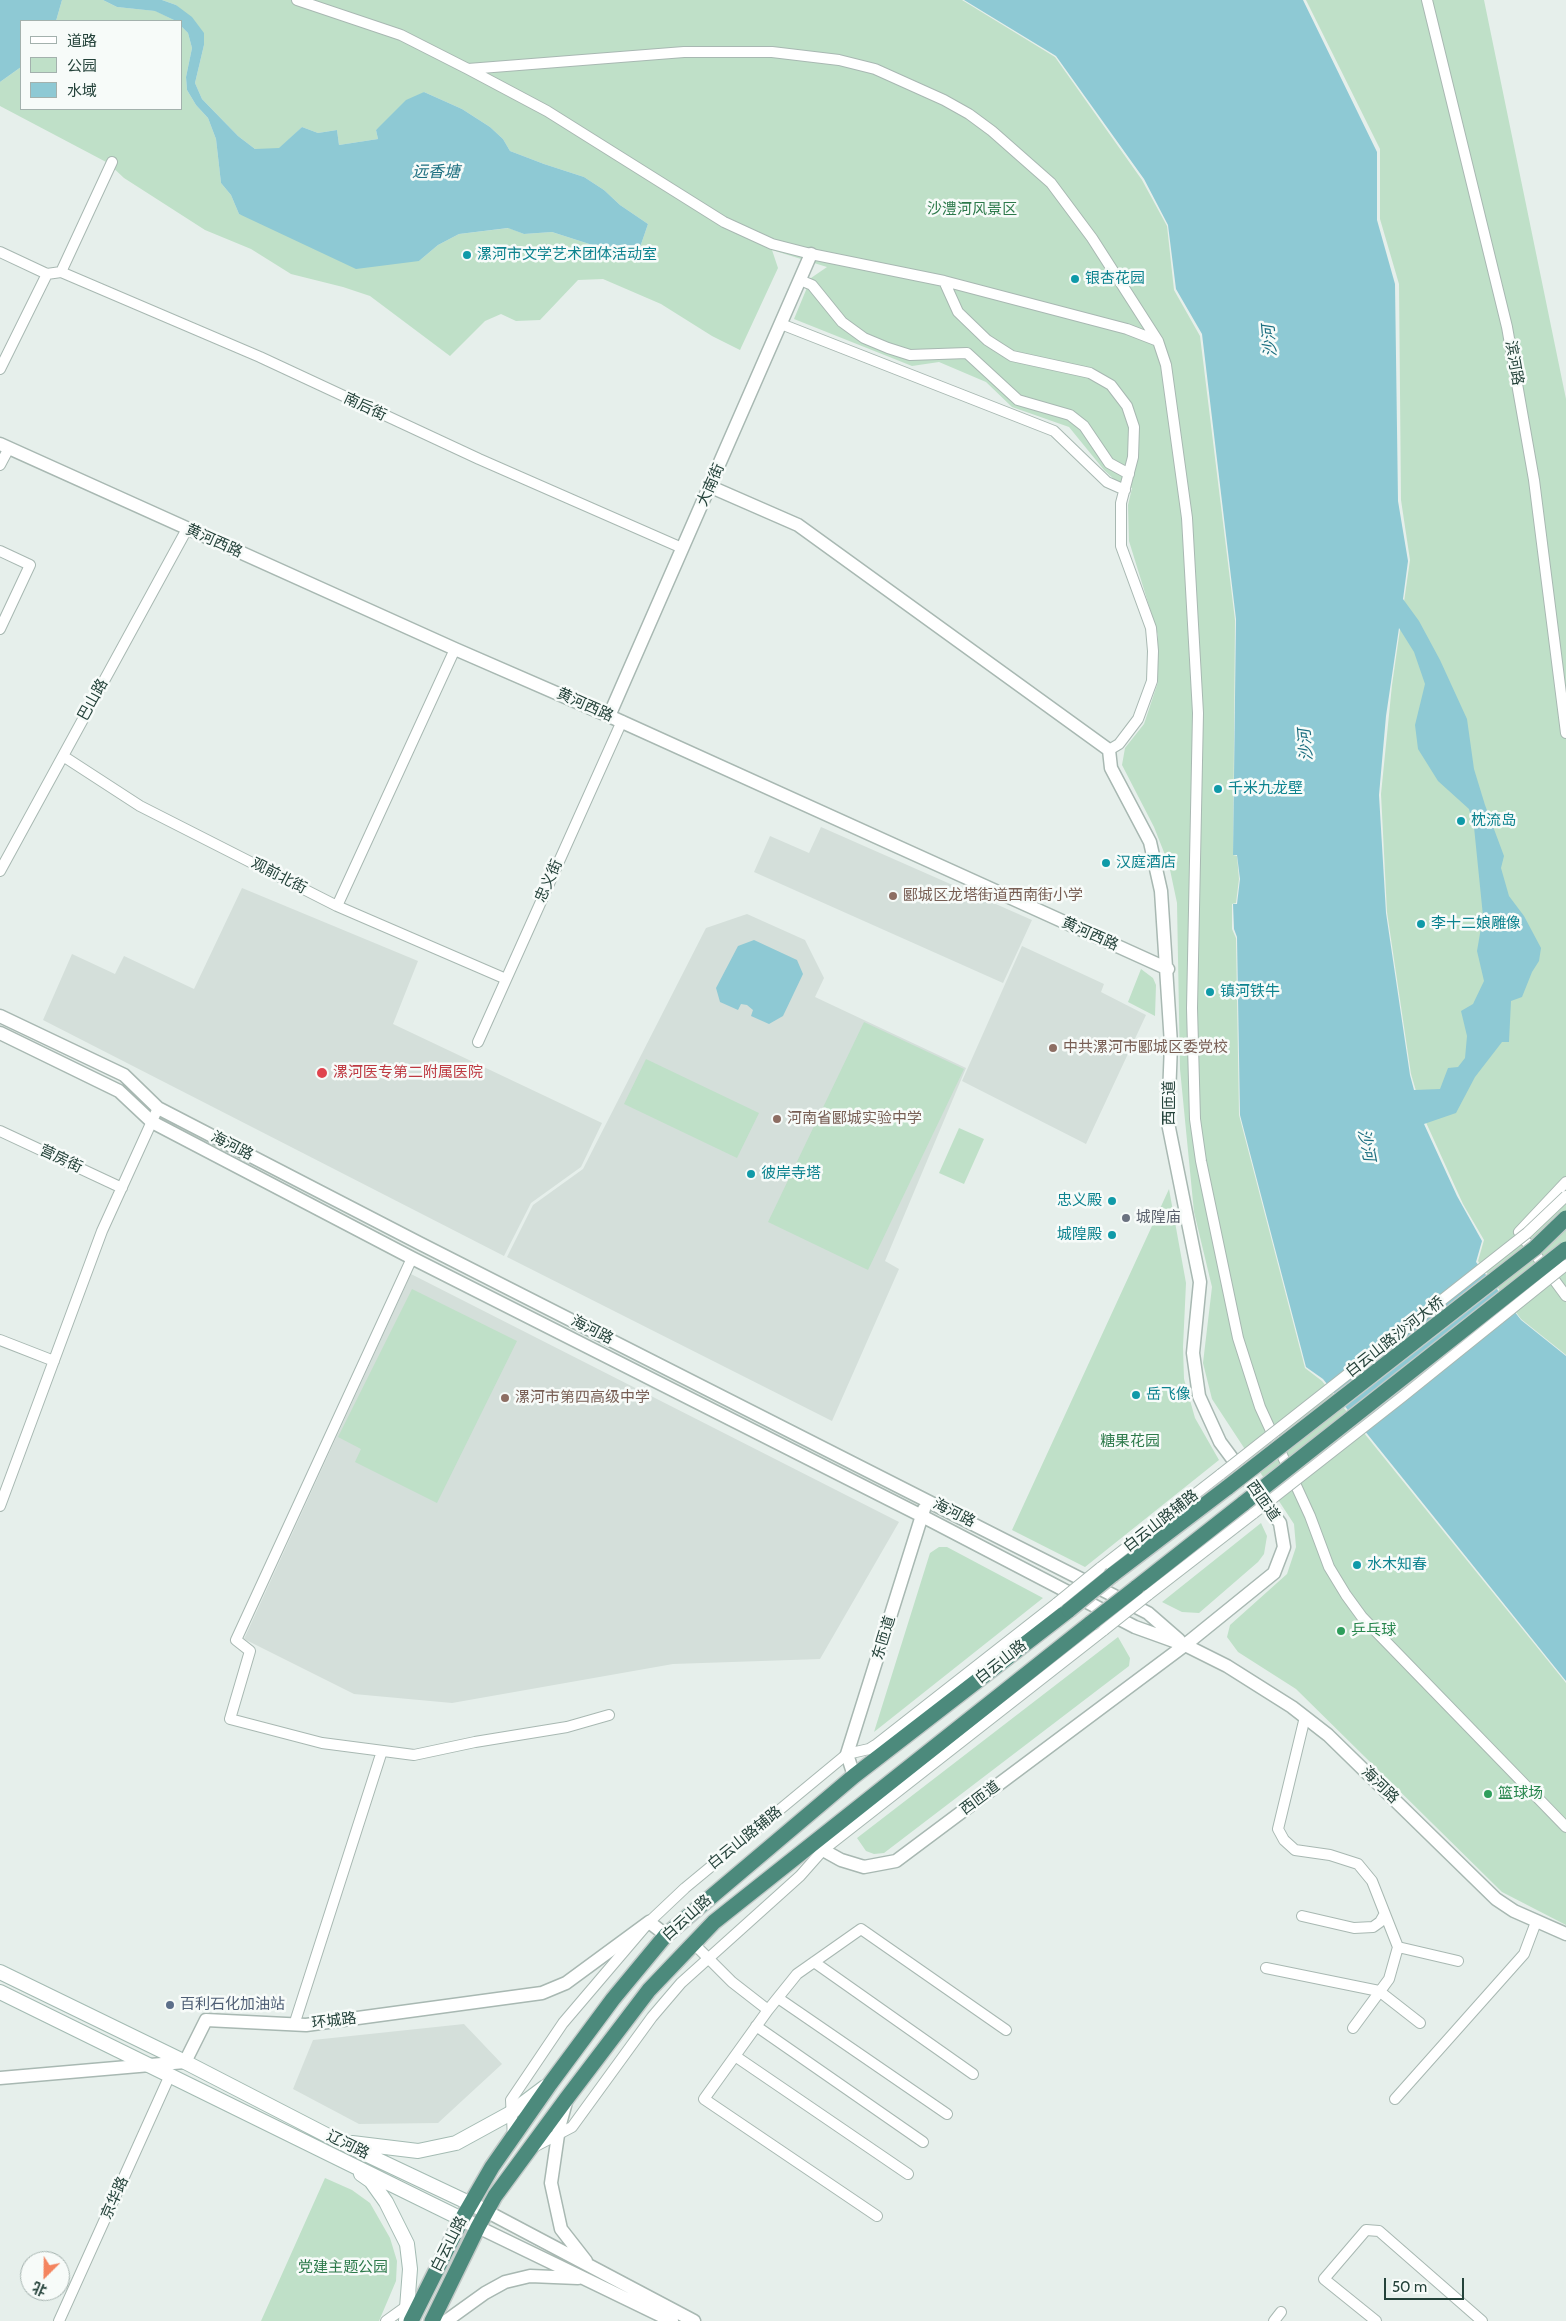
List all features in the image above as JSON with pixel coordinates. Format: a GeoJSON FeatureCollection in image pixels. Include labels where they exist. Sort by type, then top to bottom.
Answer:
{"type":"FeatureCollection","features":[{"type":"Feature","properties":{"kind":"highway","name":"白云山路沙河大桥"},"geometry":{"type":"LineString","coordinates":[[1225,1481],[1535,1248],[1566,1218]]}},
{"type":"Feature","properties":{"kind":"highway"},"geometry":{"type":"LineString","coordinates":[[1249,1508],[1566,1249]]}},
{"type":"Feature","properties":{"kind":"highway","name":"白云山路"},"geometry":{"type":"LineString","coordinates":[[412,2321],[424,2293],[462,2219],[513,2138],[550,2084],[613,1999],[666,1935],[854,1776],[1106,1571],[1225,1481]]}},
{"type":"Feature","properties":{"kind":"highway","name":"白云山路"},"geometry":{"type":"LineString","coordinates":[[432,2321],[486,2211],[529,2149],[649,1990],[714,1922],[819,1845],[1249,1508]]}},
{"type":"Feature","properties":{"kind":"main road","name":"辽河路"},"geometry":{"type":"LineString","coordinates":[[0,1972],[185,2062],[340,2142],[486,2211]]}},
{"type":"Feature","properties":{"kind":"main road","name":"辽河路"},"geometry":{"type":"LineString","coordinates":[[0,1992],[478,2226]]}},
{"type":"Feature","properties":{"kind":"main road"},"geometry":{"type":"LineString","coordinates":[[340,2142],[418,2152],[456,2143],[512,2113],[550,2084]]}},
{"type":"Feature","properties":{"kind":"main road"},"geometry":{"type":"LineString","coordinates":[[334,2155],[371,2181],[386,2202],[401,2229],[407,2244],[410,2269],[406,2321]]}},
{"type":"Feature","properties":{"kind":"street"},"geometry":{"type":"LineString","coordinates":[[298,0],[401,35],[468,69],[546,111],[724,222],[772,244],[811,254],[944,281],[1127,329],[1158,341]]}},
{"type":"Feature","properties":{"kind":"street","name":"滨河路"},"geometry":{"type":"LineString","coordinates":[[1427,0],[1438,36],[1508,328],[1534,480],[1566,733]]}},
{"type":"Feature","properties":{"kind":"street"},"geometry":{"type":"LineString","coordinates":[[468,69],[684,52],[772,52],[839,60],[875,69],[944,100],[969,114],[992,131],[1050,183],[1092,238],[1158,341],[1166,365],[1187,518],[1198,713],[1192,1008],[1195,1119],[1200,1161],[1238,1338],[1260,1407],[1310,1516],[1329,1567],[1346,1595],[1362,1617],[1566,1827]]}},
{"type":"Feature","properties":{"kind":"street"},"geometry":{"type":"LineString","coordinates":[[0,252],[46,274],[61,272],[112,162]]}},
{"type":"Feature","properties":{"kind":"street","name":"大南街"},"geometry":{"type":"LineString","coordinates":[[610,716],[811,254]]}},
{"type":"Feature","properties":{"kind":"street","name":"南后街"},"geometry":{"type":"LineString","coordinates":[[61,272],[260,356],[479,459],[682,548]]}},
{"type":"Feature","properties":{"kind":"street"},"geometry":{"type":"LineString","coordinates":[[0,369],[46,274]]}},
{"type":"Feature","properties":{"kind":"street"},"geometry":{"type":"LineString","coordinates":[[800,280],[812,285],[842,322],[864,338],[880,345],[910,355],[967,353],[1018,400],[1070,415],[1084,426],[1109,463],[1129,474]]}},
{"type":"Feature","properties":{"kind":"street"},"geometry":{"type":"LineString","coordinates":[[710,487],[798,525],[1109,750],[1119,744],[1138,719],[1152,681],[1153,651],[1151,628],[1121,546],[1121,503],[1133,457],[1134,427],[1127,406],[1111,385],[1090,373],[1012,356],[987,340],[958,312],[944,281]]}},
{"type":"Feature","properties":{"kind":"street"},"geometry":{"type":"LineString","coordinates":[[1127,329],[1135,326],[1139,311]]}},
{"type":"Feature","properties":{"kind":"street"},"geometry":{"type":"LineString","coordinates":[[782,324],[1054,431],[1107,482],[1124,490]]}},
{"type":"Feature","properties":{"kind":"street"},"geometry":{"type":"LineString","coordinates":[[0,466],[4,446]]}},
{"type":"Feature","properties":{"kind":"street","name":"黄河西路"},"geometry":{"type":"LineString","coordinates":[[4,446],[455,649],[622,721],[1168,969]]}},
{"type":"Feature","properties":{"kind":"street","name":"巴山路"},"geometry":{"type":"LineString","coordinates":[[0,871],[186,529]]}},
{"type":"Feature","properties":{"kind":"street"},"geometry":{"type":"LineString","coordinates":[[0,551],[30,565],[0,629]]}},
{"type":"Feature","properties":{"kind":"street"},"geometry":{"type":"LineString","coordinates":[[337,906],[455,649]]}},
{"type":"Feature","properties":{"kind":"street","name":"忠义街"},"geometry":{"type":"LineString","coordinates":[[478,1042],[622,721]]}},
{"type":"Feature","properties":{"kind":"street","name":"西匝道"},"geometry":{"type":"LineString","coordinates":[[819,1845],[841,1860],[864,1867],[896,1861],[1185,1645],[1274,1573],[1284,1547],[1280,1523],[1220,1442],[1200,1396],[1194,1353],[1200,1282],[1168,1123],[1171,1044],[1168,969],[1161,891],[1150,842],[1110,768],[1109,750]]}},
{"type":"Feature","properties":{"kind":"street","name":"观前北街"},"geometry":{"type":"LineString","coordinates":[[63,756],[140,806],[337,906],[506,978]]}},
{"type":"Feature","properties":{"kind":"street","name":"海河路"},"geometry":{"type":"LineString","coordinates":[[0,1016],[124,1075],[158,1108],[419,1243],[927,1499],[1148,1613],[1185,1645]]}},
{"type":"Feature","properties":{"kind":"street","name":"海河路"},"geometry":{"type":"LineString","coordinates":[[0,1033],[118,1091],[152,1122],[412,1258],[922,1516],[1135,1627],[1185,1645],[1227,1666],[1305,1717],[1328,1735],[1496,1899],[1514,1911],[1566,1934]]}},
{"type":"Feature","properties":{"kind":"street"},"geometry":{"type":"LineString","coordinates":[[0,1506],[3,1488],[54,1361],[102,1231],[158,1108]]}},
{"type":"Feature","properties":{"kind":"street","name":"营房街"},"geometry":{"type":"LineString","coordinates":[[0,1131],[122,1188]]}},
{"type":"Feature","properties":{"kind":"street"},"geometry":{"type":"LineString","coordinates":[[1566,1182],[1519,1232],[1566,1296]]}},
{"type":"Feature","properties":{"kind":"street","name":"白云山路沙河大桥"},"geometry":{"type":"LineString","coordinates":[[1225,1481],[1527,1233],[1566,1196]]}},
{"type":"Feature","properties":{"kind":"street"},"geometry":{"type":"LineString","coordinates":[[412,1258],[236,1640],[250,1651],[230,1719],[322,1743],[414,1755],[475,1742],[567,1727],[609,1715]]}},
{"type":"Feature","properties":{"kind":"street"},"geometry":{"type":"LineString","coordinates":[[1249,1508],[1395,1403],[1566,1265]]}},
{"type":"Feature","properties":{"kind":"street"},"geometry":{"type":"LineString","coordinates":[[0,1340],[54,1361]]}},
{"type":"Feature","properties":{"kind":"street","name":"东匝道"},"geometry":{"type":"LineString","coordinates":[[847,1754],[927,1499]]}},
{"type":"Feature","properties":{"kind":"street","name":"白云山路辅路"},"geometry":{"type":"LineString","coordinates":[[513,2138],[511,2100],[563,2023],[649,1922],[685,1888],[847,1754],[877,1744],[1063,1606]]}},
{"type":"Feature","properties":{"kind":"street"},"geometry":{"type":"LineString","coordinates":[[1305,1717],[1278,1829],[1284,1840],[1295,1850],[1330,1855],[1358,1864],[1372,1881],[1398,1947],[1390,1979],[1379,1991],[1353,2028]]}},
{"type":"Feature","properties":{"kind":"street"},"geometry":{"type":"LineString","coordinates":[[294,2025],[382,1751]]}},
{"type":"Feature","properties":{"kind":"street"},"geometry":{"type":"LineString","coordinates":[[847,1754],[854,1776]]}},
{"type":"Feature","properties":{"kind":"street"},"geometry":{"type":"LineString","coordinates":[[529,2149],[572,2127],[652,2018],[681,1984],[800,1876],[819,1845]]}},
{"type":"Feature","properties":{"kind":"street"},"geometry":{"type":"LineString","coordinates":[[1302,1916],[1354,1928],[1373,1927],[1380,1922],[1384,1914]]}},
{"type":"Feature","properties":{"kind":"street"},"geometry":{"type":"LineString","coordinates":[[649,1922],[666,1935]]}},
{"type":"Feature","properties":{"kind":"street","name":"环城路"},"geometry":{"type":"LineString","coordinates":[[185,2062],[206,2020],[306,2025],[542,1992],[566,1983],[649,1922]]}},
{"type":"Feature","properties":{"kind":"street"},"geometry":{"type":"LineString","coordinates":[[1395,2099],[1524,1954],[1536,1922]]}},
{"type":"Feature","properties":{"kind":"street"},"geometry":{"type":"LineString","coordinates":[[877,2216],[704,2099],[756,2026],[797,1974],[861,1929],[1006,2030]]}},
{"type":"Feature","properties":{"kind":"street"},"geometry":{"type":"LineString","coordinates":[[694,1944],[732,1982],[768,2010]]}},
{"type":"Feature","properties":{"kind":"street"},"geometry":{"type":"LineString","coordinates":[[1398,1947],[1458,1961]]}},
{"type":"Feature","properties":{"kind":"street"},"geometry":{"type":"LineString","coordinates":[[814,1962],[973,2074]]}},
{"type":"Feature","properties":{"kind":"street"},"geometry":{"type":"LineString","coordinates":[[1266,1968],[1379,1991],[1420,2023]]}},
{"type":"Feature","properties":{"kind":"street"},"geometry":{"type":"LineString","coordinates":[[778,1998],[946,2114]]}},
{"type":"Feature","properties":{"kind":"street"},"geometry":{"type":"LineString","coordinates":[[756,2026],[923,2142]]}},
{"type":"Feature","properties":{"kind":"street"},"geometry":{"type":"LineString","coordinates":[[735,2056],[908,2174]]}},
{"type":"Feature","properties":{"kind":"street"},"geometry":{"type":"LineString","coordinates":[[0,2078],[185,2062]]}},
{"type":"Feature","properties":{"kind":"street","name":"京华路"},"geometry":{"type":"LineString","coordinates":[[59,2321],[170,2075]]}},
{"type":"Feature","properties":{"kind":"street"},"geometry":{"type":"LineString","coordinates":[[567,2098],[558,2134],[551,2183],[561,2230],[589,2265]]}},
{"type":"Feature","properties":{"kind":"street","name":"辽河路"},"geometry":{"type":"LineString","coordinates":[[486,2211],[694,2321]]}},
{"type":"Feature","properties":{"kind":"street","name":"辽河路"},"geometry":{"type":"LineString","coordinates":[[478,2226],[672,2321]]}},
{"type":"Feature","properties":{"kind":"street"},"geometry":{"type":"LineString","coordinates":[[1376,2321],[1324,2279],[1366,2230],[1379,2231],[1482,2321]]}},
{"type":"Feature","properties":{"kind":"street"},"geometry":{"type":"LineString","coordinates":[[442,2300],[444,2321],[485,2292],[505,2282],[530,2276],[583,2278]]}},
{"type":"Feature","properties":{"kind":"street"},"geometry":{"type":"LineString","coordinates":[[386,2321],[424,2293]]}},
{"type":"Feature","properties":{"kind":"street"},"geometry":{"type":"LineString","coordinates":[[1274,2321],[1281,2312]]}},
{"type":"Feature","properties":{"kind":"shaded area","name":"郾城区龙塔街道西南街小学"},"geometry":{"type":"Polygon","coordinates":[[[821,827],[1032,920],[1003,983],[754,872],[770,836],[809,853],[821,827]]]}},
{"type":"Feature","properties":{"kind":"shaded area","name":"漯河医专第二附属医院"},"geometry":{"type":"Polygon","coordinates":[[[242,888],[418,961],[393,1024],[602,1123],[581,1167],[531,1203],[504,1256],[43,1020],[72,954],[115,974],[124,956],[194,989],[242,888]]]}},
{"type":"Feature","properties":{"kind":"shaded area","name":"河南省郾城实验中学"},"geometry":{"type":"Polygon","coordinates":[[[747,914],[805,940],[824,978],[815,997],[966,1068],[885,1261],[899,1269],[832,1421],[507,1257],[533,1205],[583,1169],[706,928],[747,914]]]}},
{"type":"Feature","properties":{"kind":"shaded area","name":"中共漯河市郾城区委党校"},"geometry":{"type":"Polygon","coordinates":[[[1022,946],[1104,984],[1101,992],[1146,1015],[1086,1144],[962,1081],[1022,946]]]}},
{"type":"Feature","properties":{"kind":"shaded area","name":"漯河市第四高级中学"},"geometry":{"type":"Polygon","coordinates":[[[411,1274],[899,1522],[820,1659],[673,1664],[452,1703],[354,1694],[244,1639],[411,1274]]]}},
{"type":"Feature","properties":{"kind":"shaded area"},"geometry":{"type":"Polygon","coordinates":[[[464,2024],[502,2064],[438,2123],[359,2124],[293,2089],[313,2040],[464,2024]]]}},
{"type":"Feature","properties":{"kind":"green space"},"geometry":{"type":"Polygon","coordinates":[[[62,0],[103,0],[117,7],[156,11],[174,20],[56,20],[62,0]]]}},
{"type":"Feature","properties":{"kind":"green space","name":"沙澧河风景区"},"geometry":{"type":"Polygon","coordinates":[[[162,0],[962,0],[1055,57],[1142,180],[1167,226],[1174,290],[1200,336],[1235,620],[1233,855],[1237,856],[1239,879],[1236,903],[1232,904],[1232,929],[1236,938],[1239,1115],[1305,1368],[1322,1381],[1566,1683],[1566,1925],[1502,1892],[1296,1689],[1238,1652],[1227,1637],[1230,1625],[1287,1574],[1296,1547],[1294,1524],[1212,1399],[1203,1363],[1212,1287],[1194,1212],[1180,1069],[1177,903],[1169,865],[1154,827],[1122,765],[1125,748],[1144,724],[1158,682],[1158,635],[1129,541],[1128,505],[1132,488],[1118,483],[1104,470],[1069,427],[1012,407],[986,382],[939,362],[912,366],[794,319],[811,278],[827,267],[772,250],[778,268],[740,350],[712,336],[661,304],[603,279],[578,280],[540,320],[516,321],[501,314],[485,321],[450,356],[370,296],[291,274],[251,249],[205,230],[124,178],[108,163],[0,106],[0,82],[20,68],[20,110],[182,110],[182,27],[188,33],[192,48],[186,77],[187,90],[196,105],[208,118],[216,139],[221,183],[231,195],[239,214],[419,261],[438,245],[459,234],[509,228],[524,234],[552,232],[636,259],[648,224],[584,177],[510,151],[503,139],[490,127],[462,109],[424,92],[376,130],[378,139],[339,145],[337,130],[318,133],[302,127],[279,149],[255,149],[238,136],[202,99],[195,83],[204,45],[176,5],[162,0]]]}},
{"type":"Feature","properties":{"kind":"green space"},"geometry":{"type":"Polygon","coordinates":[[[1306,0],[1484,0],[1566,399],[1566,1355],[1521,1319],[1478,1261],[1484,1240],[1463,1204],[1424,1118],[1411,1074],[1387,912],[1381,794],[1392,685],[1410,560],[1401,500],[1399,284],[1380,219],[1380,149],[1306,0]]]}},
{"type":"Feature","properties":{"kind":"green space"},"geometry":{"type":"Polygon","coordinates":[[[1141,969],[1153,978],[1156,985],[1155,1016],[1128,1002],[1141,969]]]}},
{"type":"Feature","properties":{"kind":"green space"},"geometry":{"type":"Polygon","coordinates":[[[864,1022],[964,1069],[868,1270],[768,1222],[864,1022]]]}},
{"type":"Feature","properties":{"kind":"green space"},"geometry":{"type":"Polygon","coordinates":[[[646,1059],[759,1113],[737,1158],[624,1104],[646,1059]]]}},
{"type":"Feature","properties":{"kind":"green space"},"geometry":{"type":"Polygon","coordinates":[[[959,1128],[984,1139],[964,1184],[939,1173],[959,1128]]]}},
{"type":"Feature","properties":{"kind":"green space","name":"糖果花园"},"geometry":{"type":"Polygon","coordinates":[[[1169,1189],[1186,1283],[1183,1347],[1184,1379],[1195,1418],[1219,1460],[1085,1567],[1012,1530],[1169,1189]]]}},
{"type":"Feature","properties":{"kind":"green space"},"geometry":{"type":"Polygon","coordinates":[[[412,1289],[517,1341],[437,1503],[355,1462],[361,1449],[338,1437],[412,1289]]]}},
{"type":"Feature","properties":{"kind":"green space"},"geometry":{"type":"Polygon","coordinates":[[[1261,1523],[1267,1536],[1264,1554],[1258,1562],[1199,1613],[1182,1612],[1162,1602],[1261,1523]]]}},
{"type":"Feature","properties":{"kind":"green space"},"geometry":{"type":"Polygon","coordinates":[[[939,1547],[947,1547],[1043,1598],[874,1732],[930,1553],[939,1547]]]}},
{"type":"Feature","properties":{"kind":"green space"},"geometry":{"type":"Polygon","coordinates":[[[1118,1637],[1130,1658],[1129,1666],[884,1853],[874,1854],[866,1851],[857,1838],[1118,1637]]]}},
{"type":"Feature","properties":{"kind":"green space","name":"党建主题公园"},"geometry":{"type":"Polygon","coordinates":[[[325,2178],[352,2190],[370,2203],[390,2238],[397,2261],[396,2281],[379,2321],[261,2321],[325,2178]]]}},
{"type":"Feature","properties":{"kind":"water"},"geometry":{"type":"Polygon","coordinates":[[[0,0],[62,0],[56,20],[20,20],[20,68],[0,82],[0,0]]]}},
{"type":"Feature","properties":{"kind":"water","name":"远香塘"},"geometry":{"type":"Polygon","coordinates":[[[103,0],[162,0],[176,5],[192,17],[204,33],[204,45],[195,83],[202,99],[238,136],[255,149],[279,148],[302,127],[318,133],[337,130],[339,145],[378,139],[376,130],[406,100],[424,92],[462,109],[490,127],[503,139],[510,151],[584,177],[648,224],[636,259],[552,232],[524,234],[508,228],[459,234],[438,245],[419,261],[356,269],[239,214],[231,195],[221,183],[216,139],[208,118],[196,105],[187,90],[186,77],[192,48],[188,33],[182,27],[182,20],[174,20],[155,11],[117,7],[103,0]]]}},
{"type":"Feature","properties":{"kind":"water","name":"沙河"},"geometry":{"type":"Polygon","coordinates":[[[964,0],[1303,0],[1377,152],[1377,220],[1395,284],[1398,501],[1408,561],[1403,599],[1419,621],[1440,660],[1467,719],[1474,769],[1504,856],[1501,868],[1509,896],[1524,916],[1541,948],[1539,961],[1532,972],[1522,997],[1511,1001],[1509,1042],[1502,1042],[1475,1077],[1456,1113],[1424,1124],[1457,1196],[1482,1241],[1476,1262],[1521,1320],[1566,1356],[1566,1681],[1323,1379],[1306,1367],[1240,1115],[1237,937],[1234,929],[1233,904],[1237,904],[1240,879],[1237,855],[1233,855],[1236,619],[1202,334],[1176,289],[1168,225],[1144,179],[1056,56],[964,0]],[[1399,628],[1386,716],[1379,795],[1386,913],[1410,1075],[1414,1090],[1440,1089],[1448,1068],[1458,1067],[1465,1058],[1467,1036],[1461,1011],[1473,1004],[1484,981],[1477,951],[1483,916],[1474,827],[1469,809],[1438,781],[1418,749],[1415,725],[1425,684],[1414,652],[1399,628]]]}},
{"type":"Feature","properties":{"kind":"water"},"geometry":{"type":"Polygon","coordinates":[[[754,940],[797,960],[803,974],[783,1016],[769,1024],[751,1016],[753,1010],[747,1005],[741,1004],[738,1010],[720,1002],[716,988],[738,946],[754,940]]]}},
{"type":"Feature","properties":{"kind":"place","name":"漯河市文学艺术团体活动室"},"geometry":{"type":"Point","coordinates":[467,255]}},
{"type":"Feature","properties":{"kind":"place","name":"银杏花园"},"geometry":{"type":"Point","coordinates":[1075,279]}},
{"type":"Feature","properties":{"kind":"place","name":"千米九龙壁"},"geometry":{"type":"Point","coordinates":[1218,789]}},
{"type":"Feature","properties":{"kind":"place","name":"枕流岛"},"geometry":{"type":"Point","coordinates":[1461,821]}},
{"type":"Feature","properties":{"kind":"place","name":"汉庭酒店"},"geometry":{"type":"Point","coordinates":[1106,863]}},
{"type":"Feature","properties":{"kind":"place","name":"郾城区龙塔街道西南街小学"},"geometry":{"type":"Point","coordinates":[893,896]}},
{"type":"Feature","properties":{"kind":"place","name":"李十二娘雕像"},"geometry":{"type":"Point","coordinates":[1421,924]}},
{"type":"Feature","properties":{"kind":"place","name":"镇河铁牛"},"geometry":{"type":"Point","coordinates":[1210,992]}},
{"type":"Feature","properties":{"kind":"place","name":"中共漯河市郾城区委党校"},"geometry":{"type":"Point","coordinates":[1053,1048]}},
{"type":"Feature","properties":{"kind":"place","name":"漯河医专第二附属医院"},"geometry":{"type":"Point","coordinates":[322,1073]}},
{"type":"Feature","properties":{"kind":"place","name":"河南省郾城实验中学"},"geometry":{"type":"Point","coordinates":[777,1119]}},
{"type":"Feature","properties":{"kind":"place","name":"彼岸寺塔"},"geometry":{"type":"Point","coordinates":[751,1174]}},
{"type":"Feature","properties":{"kind":"place","name":"忠义殿"},"geometry":{"type":"Point","coordinates":[1112,1201]}},
{"type":"Feature","properties":{"kind":"place","name":"城隍庙"},"geometry":{"type":"Point","coordinates":[1126,1218]}},
{"type":"Feature","properties":{"kind":"place","name":"城隍殿"},"geometry":{"type":"Point","coordinates":[1112,1235]}},
{"type":"Feature","properties":{"kind":"place","name":"岳飞像"},"geometry":{"type":"Point","coordinates":[1136,1395]}},
{"type":"Feature","properties":{"kind":"place","name":"漯河市第四高级中学"},"geometry":{"type":"Point","coordinates":[505,1398]}},
{"type":"Feature","properties":{"kind":"place","name":"水木知春"},"geometry":{"type":"Point","coordinates":[1357,1565]}},
{"type":"Feature","properties":{"kind":"place","name":"乒乓球"},"geometry":{"type":"Point","coordinates":[1341,1631]}},
{"type":"Feature","properties":{"kind":"place","name":"篮球场"},"geometry":{"type":"Point","coordinates":[1488,1794]}},
{"type":"Feature","properties":{"kind":"place","name":"百利石化加油站"},"geometry":{"type":"Point","coordinates":[170,2005]}}]}
